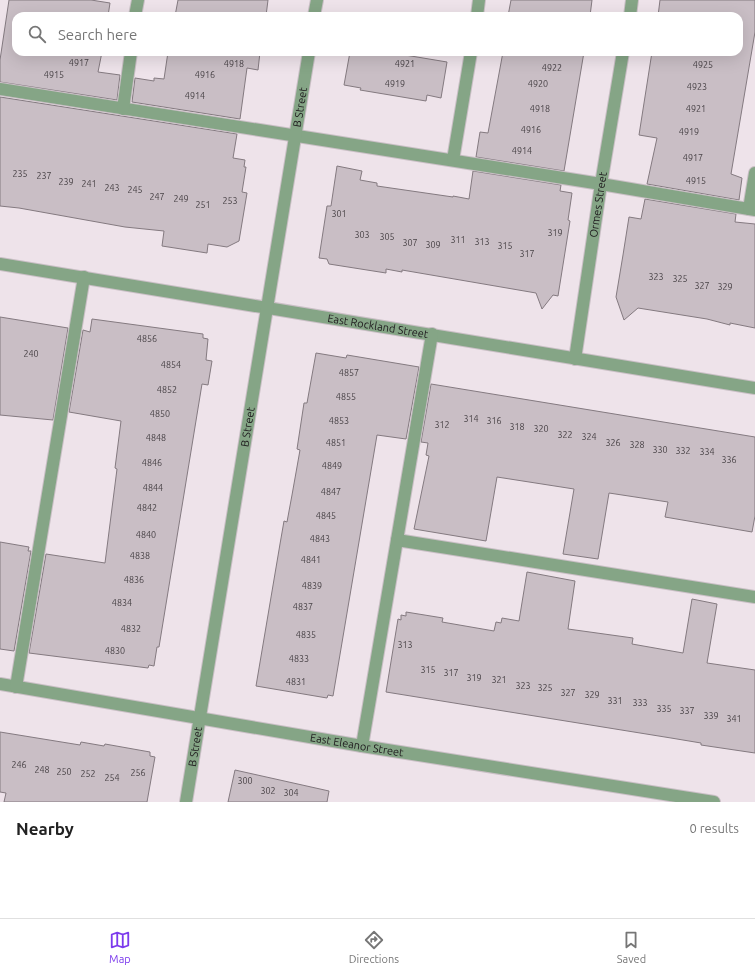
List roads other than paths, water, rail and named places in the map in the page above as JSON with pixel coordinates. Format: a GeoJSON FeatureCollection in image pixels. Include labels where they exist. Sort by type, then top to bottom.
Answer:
{"type":"FeatureCollection","features":[{"type":"Feature","properties":{"kind":"street"},"geometry":{"type":"LineString","coordinates":[[136,12],[138,0]]}},
{"type":"Feature","properties":{"kind":"street"},"geometry":{"type":"LineString","coordinates":[[315,12],[317,0]]}},
{"type":"Feature","properties":{"kind":"street"},"geometry":{"type":"LineString","coordinates":[[478,12],[479,0]]}},
{"type":"Feature","properties":{"kind":"street"},"geometry":{"type":"LineString","coordinates":[[630,12],[632,0]]}},
{"type":"Feature","properties":{"kind":"street"},"geometry":{"type":"LineString","coordinates":[[123,109],[130,56]]}},
{"type":"Feature","properties":{"kind":"street","name":"B Street"},"geometry":{"type":"LineString","coordinates":[[186,802],[307,56]]}},
{"type":"Feature","properties":{"kind":"street"},"geometry":{"type":"LineString","coordinates":[[452,160],[470,56]]}},
{"type":"Feature","properties":{"kind":"street","name":"Ormes Street"},"geometry":{"type":"LineString","coordinates":[[574,359],[600,184],[622,56]]}},
{"type":"Feature","properties":{"kind":"street"},"geometry":{"type":"LineString","coordinates":[[0,89],[452,160],[752,210],[755,173]]}},
{"type":"Feature","properties":{"kind":"street","name":"East Rockland Street"},"geometry":{"type":"LineString","coordinates":[[0,264],[755,388]]}},
{"type":"Feature","properties":{"kind":"street"},"geometry":{"type":"LineString","coordinates":[[16,687],[84,277]]}},
{"type":"Feature","properties":{"kind":"street"},"geometry":{"type":"LineString","coordinates":[[362,746],[432,334]]}},
{"type":"Feature","properties":{"kind":"street"},"geometry":{"type":"LineString","coordinates":[[397,540],[755,597]]}},
{"type":"Feature","properties":{"kind":"street","name":"East Eleanor Street"},"geometry":{"type":"LineString","coordinates":[[0,684],[362,746],[714,802]]}}]}
